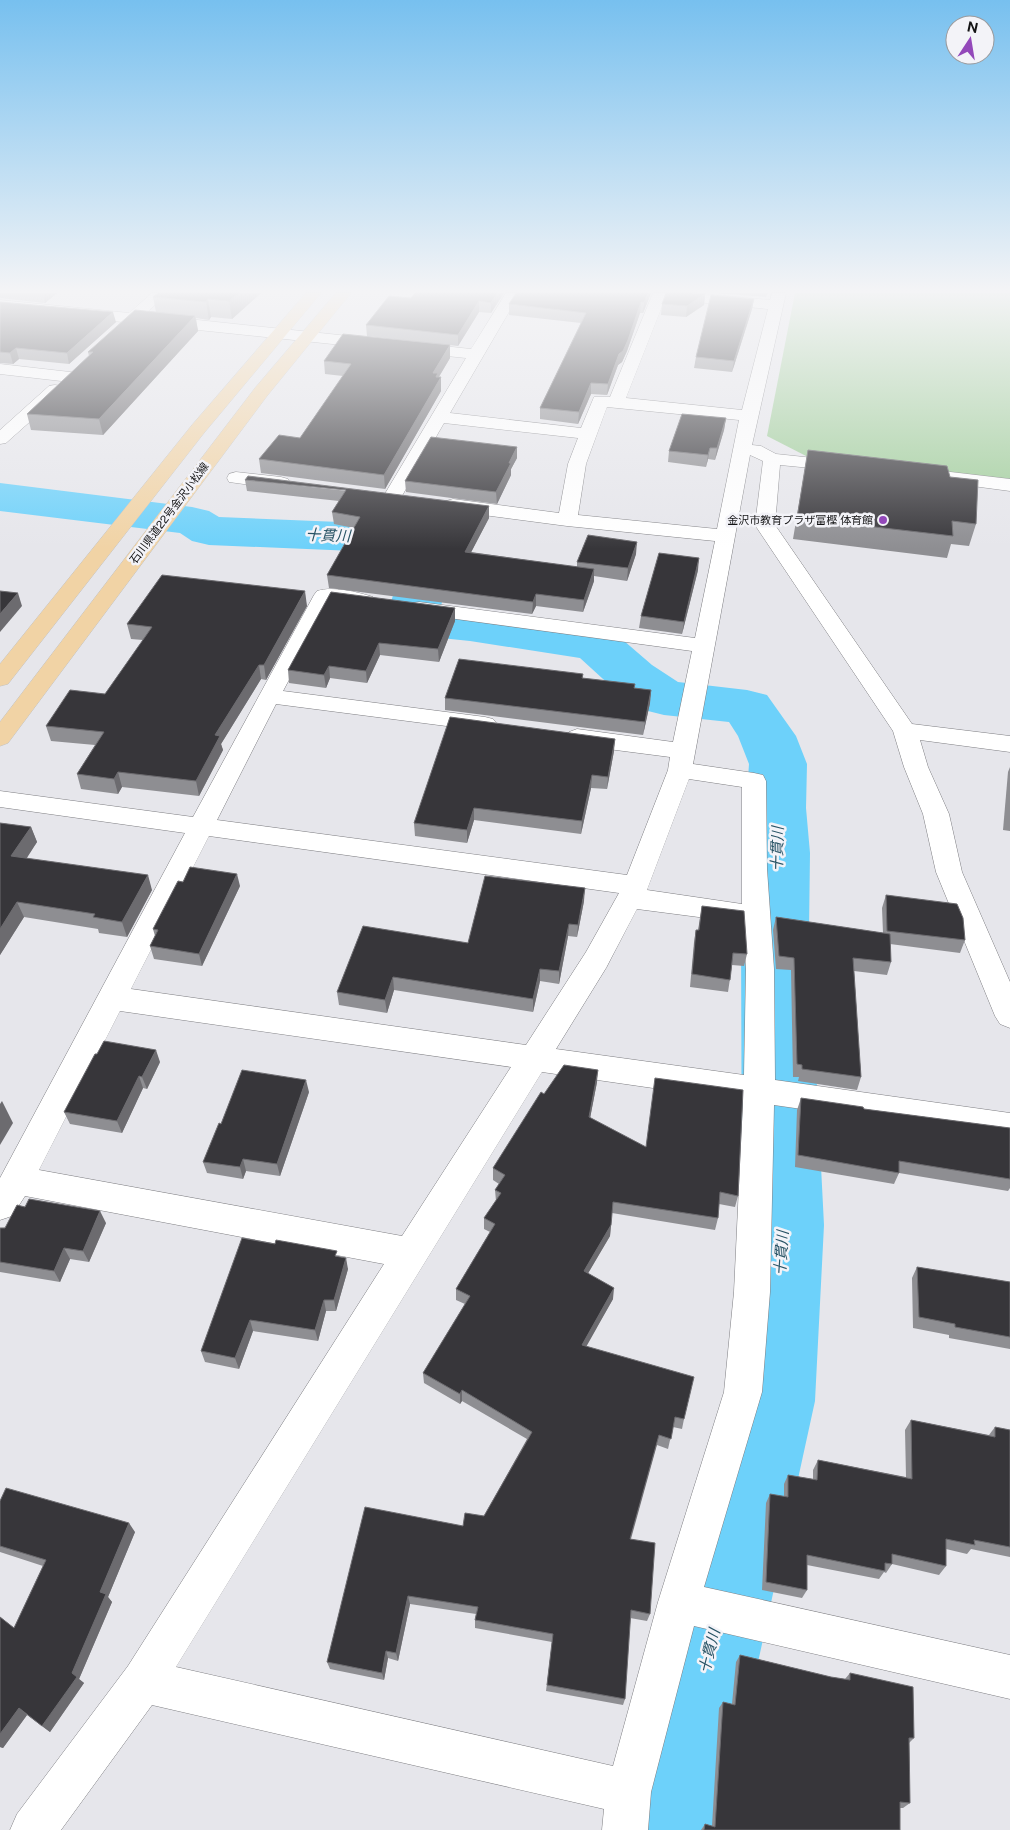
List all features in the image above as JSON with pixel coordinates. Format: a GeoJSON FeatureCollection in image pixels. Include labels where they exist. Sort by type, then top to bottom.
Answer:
{"type":"FeatureCollection","features":[{"type":"Feature","properties":{"kind":"main road"},"geometry":{"type":"LineString","coordinates":[[0,679],[240,378]]}},
{"type":"Feature","properties":{"kind":"main road","name":"石川県道22号金沢小松線"},"geometry":{"type":"LineString","coordinates":[[0,738],[273,378]]}},
{"type":"Feature","properties":{"kind":"street"},"geometry":{"type":"LineString","coordinates":[[0,439],[68,378]]}},
{"type":"Feature","properties":{"kind":"street"},"geometry":{"type":"LineString","coordinates":[[392,496],[462,378]]}},
{"type":"Feature","properties":{"kind":"street"},"geometry":{"type":"LineString","coordinates":[[616,402],[626,378]]}},
{"type":"Feature","properties":{"kind":"street"},"geometry":{"type":"LineString","coordinates":[[33,1830],[143,1681],[410,1253],[596,960],[633,892],[681,760],[749,416],[758,378]]}},
{"type":"Feature","properties":{"kind":"street"},"geometry":{"type":"LineString","coordinates":[[567,520],[577,464],[600,401],[749,416]]}},
{"type":"Feature","properties":{"kind":"street"},"geometry":{"type":"LineString","coordinates":[[439,417],[588,434]]}},
{"type":"Feature","properties":{"kind":"street"},"geometry":{"type":"LineString","coordinates":[[744,443],[772,459],[861,468]]}},
{"type":"Feature","properties":{"kind":"street"},"geometry":{"type":"LineString","coordinates":[[772,459],[765,524],[847,648],[905,731],[916,767],[936,814],[948,872],[1010,1016]]}},
{"type":"Feature","properties":{"kind":"street"},"geometry":{"type":"LineString","coordinates":[[921,475],[1010,485]]}},
{"type":"Feature","properties":{"kind":"street"},"geometry":{"type":"LineString","coordinates":[[236,478],[294,485]]}},
{"type":"Feature","properties":{"kind":"street"},"geometry":{"type":"LineString","coordinates":[[372,494],[411,499]]}},
{"type":"Feature","properties":{"kind":"street"},"geometry":{"type":"LineString","coordinates":[[430,502],[567,520],[728,528],[765,524]]}},
{"type":"Feature","properties":{"kind":"street"},"geometry":{"type":"LineString","coordinates":[[410,1253],[8,1193],[324,595],[703,646]]}},
{"type":"Feature","properties":{"kind":"street"},"geometry":{"type":"LineString","coordinates":[[269,696],[505,727]]}},
{"type":"Feature","properties":{"kind":"street"},"geometry":{"type":"LineString","coordinates":[[905,731],[1010,744]]}},
{"type":"Feature","properties":{"kind":"street"},"geometry":{"type":"LineString","coordinates":[[143,1681],[627,1811],[689,1604],[743,1392],[773,1091],[760,969],[754,869],[754,781],[681,760],[555,734]]}},
{"type":"Feature","properties":{"kind":"street"},"geometry":{"type":"LineString","coordinates":[[0,799],[201,827],[633,892],[757,914]]}},
{"type":"Feature","properties":{"kind":"street"},"geometry":{"type":"LineString","coordinates":[[112,998],[1010,1126]]}},
{"type":"Feature","properties":{"kind":"street"},"geometry":{"type":"LineString","coordinates":[[689,1604],[1010,1677]]}},
{"type":"Feature","properties":{"kind":"green space"},"geometry":{"type":"Polygon","coordinates":[[[778,378],[1010,378],[1010,479],[810,458],[767,436],[778,378]]]}},
{"type":"Feature","properties":{"kind":"building"},"geometry":{"type":"Polygon","coordinates":[[[65,378],[137,378],[99,419],[27,414],[65,378]]]}},
{"type":"Feature","properties":{"kind":"building"},"geometry":{"type":"Polygon","coordinates":[[[341,378],[440,378],[384,475],[259,459],[279,435],[300,438],[341,378]]]}},
{"type":"Feature","properties":{"kind":"building"},"geometry":{"type":"Polygon","coordinates":[[[554,378],[610,378],[608,384],[591,383],[579,412],[540,408],[554,378]]]}},
{"type":"Feature","properties":{"kind":"building"},"geometry":{"type":"Polygon","coordinates":[[[682,414],[726,418],[717,448],[710,448],[708,455],[669,451],[682,414]]]}},
{"type":"Feature","properties":{"kind":"building"},"geometry":{"type":"Polygon","coordinates":[[[431,437],[517,447],[496,492],[405,481],[431,437]]]}},
{"type":"Feature","properties":{"kind":"building","name":"金沢市教育プラザ富樫 体育館"},"geometry":{"type":"Polygon","coordinates":[[[808,450],[947,466],[950,477],[978,480],[976,524],[952,521],[953,536],[797,518],[808,450]]]}},
{"type":"Feature","properties":{"kind":"building"},"geometry":{"type":"Polygon","coordinates":[[[248,476],[489,506],[465,552],[594,569],[584,600],[536,594],[533,602],[327,575],[360,517],[332,512],[346,490],[245,480],[248,476]]]}},
{"type":"Feature","properties":{"kind":"building"},"geometry":{"type":"Polygon","coordinates":[[[588,535],[637,542],[628,568],[577,562],[588,535]]]}},
{"type":"Feature","properties":{"kind":"building"},"geometry":{"type":"Polygon","coordinates":[[[659,553],[699,558],[684,622],[641,616],[659,553]]]}},
{"type":"Feature","properties":{"kind":"building"},"geometry":{"type":"Polygon","coordinates":[[[162,575],[305,591],[264,665],[259,665],[215,735],[220,736],[196,781],[118,772],[114,779],[77,774],[104,732],[46,726],[70,690],[105,694],[152,627],[127,624],[162,575]]]}},
{"type":"Feature","properties":{"kind":"building"},"geometry":{"type":"Polygon","coordinates":[[[0,591],[18,593],[0,614],[0,591]]]}},
{"type":"Feature","properties":{"kind":"building"},"geometry":{"type":"Polygon","coordinates":[[[331,592],[455,608],[438,649],[379,643],[366,671],[329,666],[324,675],[288,670],[331,592]]]}},
{"type":"Feature","properties":{"kind":"building"},"geometry":{"type":"Polygon","coordinates":[[[459,659],[583,674],[582,678],[635,684],[634,688],[651,690],[645,722],[445,698],[459,659]]]}},
{"type":"Feature","properties":{"kind":"building"},"geometry":{"type":"Polygon","coordinates":[[[450,717],[615,739],[608,777],[592,775],[582,821],[474,808],[467,830],[414,823],[450,717]]]}},
{"type":"Feature","properties":{"kind":"building"},"geometry":{"type":"Polygon","coordinates":[[[0,823],[31,827],[11,856],[148,875],[122,922],[93,917],[95,914],[17,902],[0,929],[0,823]]]}},
{"type":"Feature","properties":{"kind":"building"},"geometry":{"type":"Polygon","coordinates":[[[190,867],[237,874],[199,954],[150,946],[158,930],[153,929],[178,881],[183,882],[190,867]]]}},
{"type":"Feature","properties":{"kind":"building"},"geometry":{"type":"Polygon","coordinates":[[[485,876],[585,888],[578,925],[569,924],[559,971],[540,969],[533,999],[393,977],[385,1000],[337,992],[363,926],[468,943],[485,876]]]}},
{"type":"Feature","properties":{"kind":"building"},"geometry":{"type":"Polygon","coordinates":[[[886,895],[957,904],[963,918],[965,940],[887,931],[886,895]]]}},
{"type":"Feature","properties":{"kind":"building"},"geometry":{"type":"Polygon","coordinates":[[[702,906],[744,911],[747,954],[733,953],[730,980],[692,974],[696,930],[699,930],[702,906]]]}},
{"type":"Feature","properties":{"kind":"building"},"geometry":{"type":"Polygon","coordinates":[[[776,917],[890,934],[891,962],[853,958],[861,1077],[802,1069],[802,1065],[797,1064],[794,958],[779,956],[776,917]]]}},
{"type":"Feature","properties":{"kind":"building"},"geometry":{"type":"Polygon","coordinates":[[[104,1041],[156,1050],[142,1077],[139,1076],[117,1121],[64,1112],[95,1054],[97,1054],[104,1041]]]}},
{"type":"Feature","properties":{"kind":"building"},"geometry":{"type":"Polygon","coordinates":[[[564,1065],[598,1070],[589,1117],[646,1147],[655,1078],[743,1090],[738,1196],[720,1192],[718,1218],[613,1202],[611,1225],[584,1271],[614,1288],[582,1345],[694,1377],[684,1419],[675,1417],[671,1439],[659,1435],[630,1539],[655,1543],[650,1614],[631,1610],[625,1699],[547,1685],[553,1634],[475,1620],[478,1607],[408,1596],[396,1653],[386,1651],[382,1673],[327,1662],[365,1507],[463,1526],[465,1513],[484,1516],[532,1432],[462,1390],[460,1394],[423,1373],[470,1296],[456,1289],[495,1224],[484,1218],[501,1193],[495,1190],[505,1175],[493,1168],[541,1092],[544,1094],[564,1065]]]}},
{"type":"Feature","properties":{"kind":"building"},"geometry":{"type":"Polygon","coordinates":[[[242,1070],[306,1080],[277,1164],[243,1159],[240,1167],[203,1162],[219,1123],[221,1124],[242,1070]]]}},
{"type":"Feature","properties":{"kind":"building"},"geometry":{"type":"Polygon","coordinates":[[[801,1098],[863,1107],[864,1109],[1010,1128],[1010,1179],[899,1161],[899,1173],[798,1155],[801,1098]]]}},
{"type":"Feature","properties":{"kind":"building"},"geometry":{"type":"Polygon","coordinates":[[[29,1199],[100,1211],[83,1251],[64,1248],[54,1271],[0,1262],[0,1228],[5,1228],[17,1205],[25,1207],[29,1199]]]}},
{"type":"Feature","properties":{"kind":"building"},"geometry":{"type":"Polygon","coordinates":[[[242,1238],[275,1244],[276,1240],[337,1251],[335,1256],[346,1258],[334,1300],[324,1300],[315,1330],[250,1320],[235,1358],[201,1351],[242,1238]]]}},
{"type":"Feature","properties":{"kind":"building"},"geometry":{"type":"Polygon","coordinates":[[[917,1267],[1010,1282],[1010,1337],[955,1327],[955,1324],[919,1317],[917,1267]]]}},
{"type":"Feature","properties":{"kind":"building"},"geometry":{"type":"Polygon","coordinates":[[[911,1420],[995,1437],[995,1427],[1010,1430],[1010,1547],[974,1540],[975,1545],[946,1539],[946,1566],[892,1554],[892,1564],[885,1563],[885,1571],[807,1555],[807,1590],[766,1582],[770,1494],[788,1497],[788,1475],[817,1480],[818,1460],[912,1479],[911,1420]]]}},
{"type":"Feature","properties":{"kind":"building"},"geometry":{"type":"Polygon","coordinates":[[[6,1488],[129,1523],[100,1592],[106,1594],[72,1673],[77,1677],[42,1726],[19,1708],[0,1734],[0,1617],[14,1628],[46,1560],[0,1546],[0,1501],[6,1488]]]}},
{"type":"Feature","properties":{"kind":"building"},"geometry":{"type":"Polygon","coordinates":[[[740,1655],[831,1677],[850,1680],[850,1673],[913,1687],[914,1738],[909,1738],[910,1803],[900,1802],[900,1830],[704,1830],[705,1824],[715,1827],[723,1702],[735,1705],[740,1655]]]}},
{"type":"Feature","properties":{"kind":"waterway","name":"十貫川"},"geometry":{"type":"LineString","coordinates":[[0,497],[192,521],[209,531],[364,537],[413,562],[424,573],[412,619],[470,625],[597,645],[633,677],[664,698],[747,707],[767,736],[778,764],[776,808],[778,853],[775,931],[783,1225],[770,1401],[684,1754],[678,1830]]}},
{"type":"Feature","properties":{"kind":"place","name":"金沢市教育プラザ富樫 体育館"},"geometry":{"type":"Point","coordinates":[883,520]}}]}
